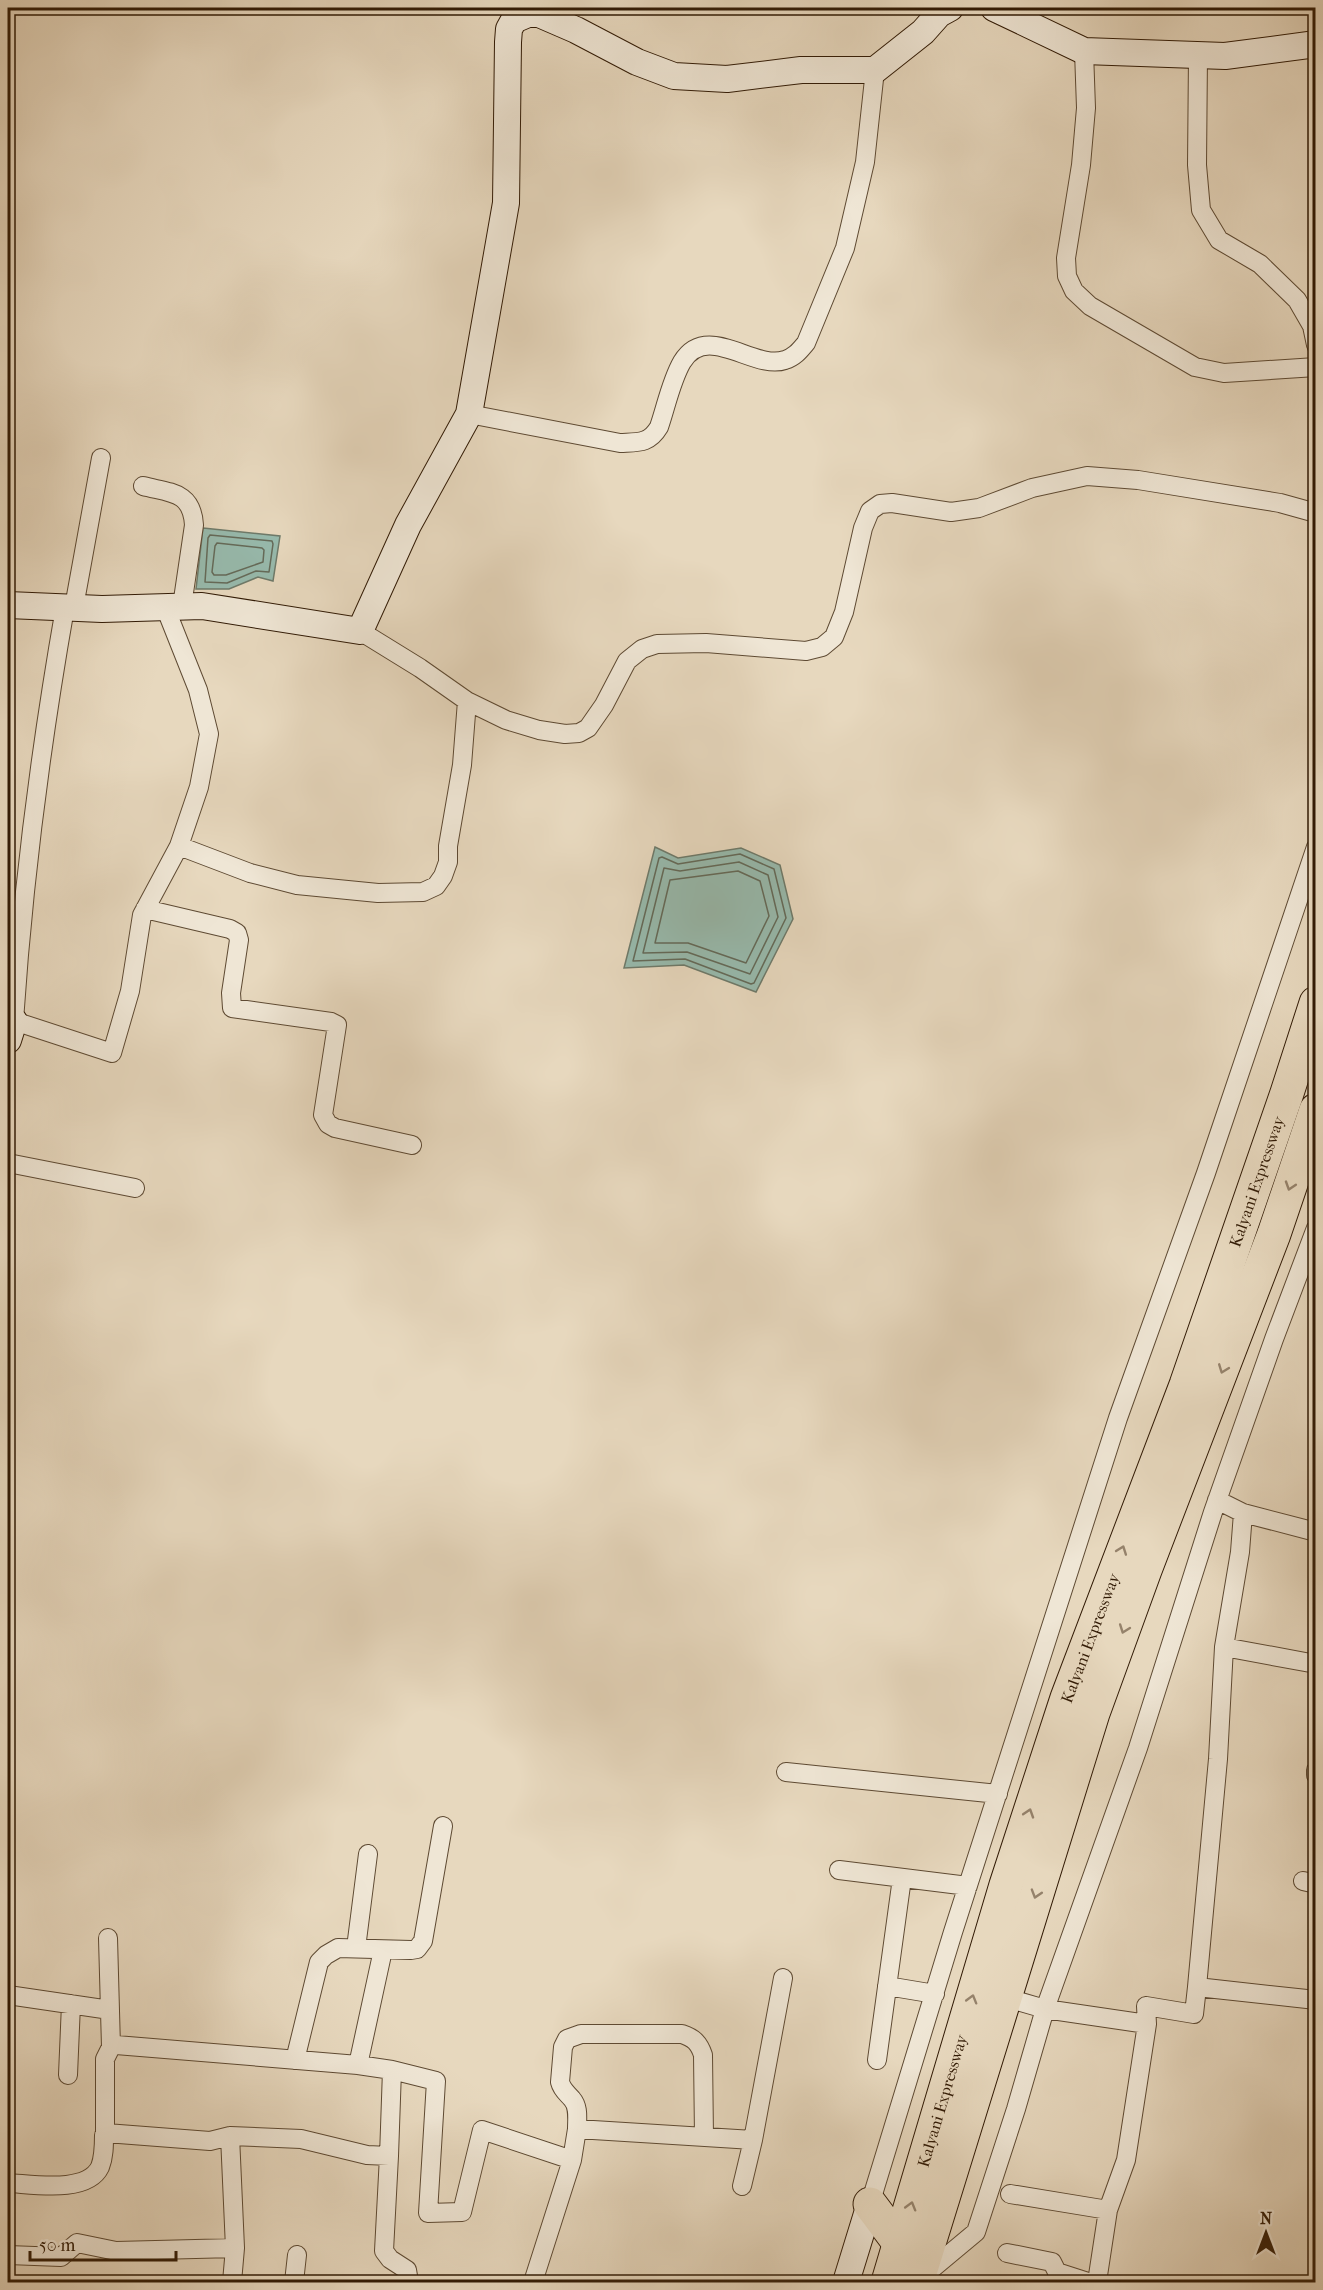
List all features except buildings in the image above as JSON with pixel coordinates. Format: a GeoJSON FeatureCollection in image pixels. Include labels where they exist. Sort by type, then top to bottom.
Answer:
{"type":"FeatureCollection","features":[{"type":"Feature","properties":{"kind":"highway","name":"Kalyani Expressway"},"geometry":{"type":"LineString","coordinates":[[908,2282],[900,2244],[1006,1885],[1067,1698],[1139,1503],[1186,1385],[1316,1003]]}},
{"type":"Feature","properties":{"kind":"highway","name":"Kalyani Expressway"},"geometry":{"type":"LineString","coordinates":[[908,2282],[1005,1997],[1093,1713],[1145,1570],[1274,1234],[1316,1110]]}},
{"type":"Feature","properties":{"kind":"highway"},"geometry":{"type":"LineString","coordinates":[[870,2204],[900,2244]]}},
{"type":"Feature","properties":{"kind":"street"},"geometry":{"type":"LineString","coordinates":[[360,631],[408,525],[469,414],[506,203],[506,93],[509,29],[514,20],[529,11],[576,30],[637,62],[674,76],[727,79],[801,70],[875,70],[923,32],[939,14],[950,8]]}},
{"type":"Feature","properties":{"kind":"street"},"geometry":{"type":"LineString","coordinates":[[994,8],[1083,51],[1225,56],[1316,44]]}},
{"type":"Feature","properties":{"kind":"street"},"geometry":{"type":"LineString","coordinates":[[1083,51],[1086,108],[1081,165],[1066,258],[1067,276],[1074,291],[1090,306],[1195,367],[1224,373],[1316,367]]}},
{"type":"Feature","properties":{"kind":"street"},"geometry":{"type":"LineString","coordinates":[[1198,55],[1197,165],[1201,210],[1219,240],[1260,264],[1296,300],[1312,326],[1316,345]]}},
{"type":"Feature","properties":{"kind":"street"},"geometry":{"type":"LineString","coordinates":[[469,414],[620,443],[643,441],[653,437],[659,428],[683,361],[694,350],[706,346],[726,346],[766,361],[784,361],[795,355],[806,343],[846,248],[865,162],[875,70]]}},
{"type":"Feature","properties":{"kind":"street"},"geometry":{"type":"LineString","coordinates":[[64,608],[74,608],[101,458]]}},
{"type":"Feature","properties":{"kind":"street"},"geometry":{"type":"LineString","coordinates":[[8,605],[102,609],[202,606],[360,631],[420,668],[467,701],[506,720],[538,730],[565,734],[579,733],[588,728],[604,705],[627,661],[642,649],[657,644],[706,644],[806,651],[822,647],[834,637],[844,612],[863,528],[870,511],[880,504],[892,503],[951,512],[979,508],[1032,488],[1087,476],[1138,480],[1280,503],[1316,513]]}},
{"type":"Feature","properties":{"kind":"street"},"geometry":{"type":"LineString","coordinates":[[64,608],[36,798],[10,1027],[112,1053],[130,991],[142,915],[179,846],[199,787],[209,734],[174,607],[194,525],[193,511],[182,496],[143,486]]}},
{"type":"Feature","properties":{"kind":"street"},"geometry":{"type":"LineString","coordinates":[[179,846],[250,873],[297,885],[378,893],[423,892],[436,886],[448,862],[448,846],[462,765],[467,701]]}},
{"type":"Feature","properties":{"kind":"street"},"geometry":{"type":"LineString","coordinates":[[846,2283],[968,1886],[1118,1418],[1206,1173],[1316,847]]}},
{"type":"Feature","properties":{"kind":"street"},"geometry":{"type":"LineString","coordinates":[[145,909],[230,929],[237,933],[239,940],[231,993],[232,1008],[331,1022],[337,1025],[323,1115],[328,1124],[334,1128],[412,1145]]}},
{"type":"Feature","properties":{"kind":"street"},"geometry":{"type":"LineString","coordinates":[[8,1163],[135,1188]]}},
{"type":"Feature","properties":{"kind":"street"},"geometry":{"type":"LineString","coordinates":[[908,2282],[976,2232],[1016,2109],[1045,2009],[1137,1748],[1217,1500],[1316,1228]]}},
{"type":"Feature","properties":{"kind":"street"},"geometry":{"type":"LineString","coordinates":[[1217,1500],[1243,1513],[1316,1532]]}},
{"type":"Feature","properties":{"kind":"street"},"geometry":{"type":"LineString","coordinates":[[1097,2283],[1108,2210],[1126,2160],[1147,2024],[1146,2006],[1194,2014],[1218,1759],[1224,1647],[1240,1552],[1243,1513]]}},
{"type":"Feature","properties":{"kind":"street"},"geometry":{"type":"LineString","coordinates":[[1224,1647],[1316,1664]]}},
{"type":"Feature","properties":{"kind":"street"},"geometry":{"type":"LineString","coordinates":[[1316,1770],[1316,1775]]}},
{"type":"Feature","properties":{"kind":"street"},"geometry":{"type":"LineString","coordinates":[[786,1772],[998,1794]]}},
{"type":"Feature","properties":{"kind":"street"},"geometry":{"type":"LineString","coordinates":[[296,2060],[319,1962],[326,1955],[338,1948],[382,1950],[417,1948],[423,1941],[443,1826]]}},
{"type":"Feature","properties":{"kind":"street"},"geometry":{"type":"LineString","coordinates":[[356,1948],[368,1854]]}},
{"type":"Feature","properties":{"kind":"street"},"geometry":{"type":"LineString","coordinates":[[839,1870],[968,1886]]}},
{"type":"Feature","properties":{"kind":"street"},"geometry":{"type":"LineString","coordinates":[[877,2060],[902,1878]]}},
{"type":"Feature","properties":{"kind":"street"},"geometry":{"type":"LineString","coordinates":[[8,2183],[72,2185],[84,2182],[95,2175],[100,2166],[105,2134],[105,2059],[111,2047],[108,1938]]}},
{"type":"Feature","properties":{"kind":"street"},"geometry":{"type":"LineString","coordinates":[[358,2065],[382,1950]]}},
{"type":"Feature","properties":{"kind":"street"},"geometry":{"type":"LineString","coordinates":[[742,2186],[753,2140],[783,1978]]}},
{"type":"Feature","properties":{"kind":"street"},"geometry":{"type":"LineString","coordinates":[[887,1986],[935,1994]]}},
{"type":"Feature","properties":{"kind":"street"},"geometry":{"type":"LineString","coordinates":[[1197,1987],[1316,2000]]}},
{"type":"Feature","properties":{"kind":"street"},"geometry":{"type":"LineString","coordinates":[[8,1995],[110,2010]]}},
{"type":"Feature","properties":{"kind":"street"},"geometry":{"type":"LineString","coordinates":[[1005,1997],[1045,2009],[1147,2024]]}},
{"type":"Feature","properties":{"kind":"street"},"geometry":{"type":"LineString","coordinates":[[68,2076],[71,2004]]}},
{"type":"Feature","properties":{"kind":"street"},"geometry":{"type":"LineString","coordinates":[[534,2283],[572,2160],[577,2128],[578,2110],[574,2101],[561,2087],[560,2082],[563,2047],[567,2039],[581,2034],[682,2034],[693,2038],[700,2045],[704,2055],[704,2137]]}},
{"type":"Feature","properties":{"kind":"street"},"geometry":{"type":"LineString","coordinates":[[111,2047],[116,2045],[358,2065],[392,2070],[436,2081],[428,2213],[462,2212],[482,2130],[572,2160]]}},
{"type":"Feature","properties":{"kind":"street"},"geometry":{"type":"LineString","coordinates":[[392,2070],[384,2251],[390,2259],[407,2270],[409,2283]]}},
{"type":"Feature","properties":{"kind":"street"},"geometry":{"type":"LineString","coordinates":[[577,2128],[753,2140]]}},
{"type":"Feature","properties":{"kind":"street"},"geometry":{"type":"LineString","coordinates":[[105,2134],[210,2141],[230,2136],[301,2139],[367,2155],[388,2156]]}},
{"type":"Feature","properties":{"kind":"street"},"geometry":{"type":"LineString","coordinates":[[230,2136],[235,2248],[232,2283]]}},
{"type":"Feature","properties":{"kind":"street"},"geometry":{"type":"LineString","coordinates":[[1010,2194],[1108,2210]]}},
{"type":"Feature","properties":{"kind":"street"},"geometry":{"type":"LineString","coordinates":[[8,2255],[61,2257],[77,2243],[116,2251],[235,2248]]}},
{"type":"Feature","properties":{"kind":"street"},"geometry":{"type":"LineString","coordinates":[[1007,2253],[1052,2262],[1057,2272],[1088,2283]]}},
{"type":"Feature","properties":{"kind":"street"},"geometry":{"type":"LineString","coordinates":[[294,2283],[297,2255]]}},
{"type":"Feature","properties":{"kind":"water"},"geometry":{"type":"Polygon","coordinates":[[[203,528],[280,536],[273,581],[258,577],[229,589],[196,589],[203,528]]]}},
{"type":"Feature","properties":{"kind":"water"},"geometry":{"type":"Polygon","coordinates":[[[655,847],[678,858],[741,848],[780,865],[793,919],[756,992],[684,965],[624,968],[655,847]]]}}]}
